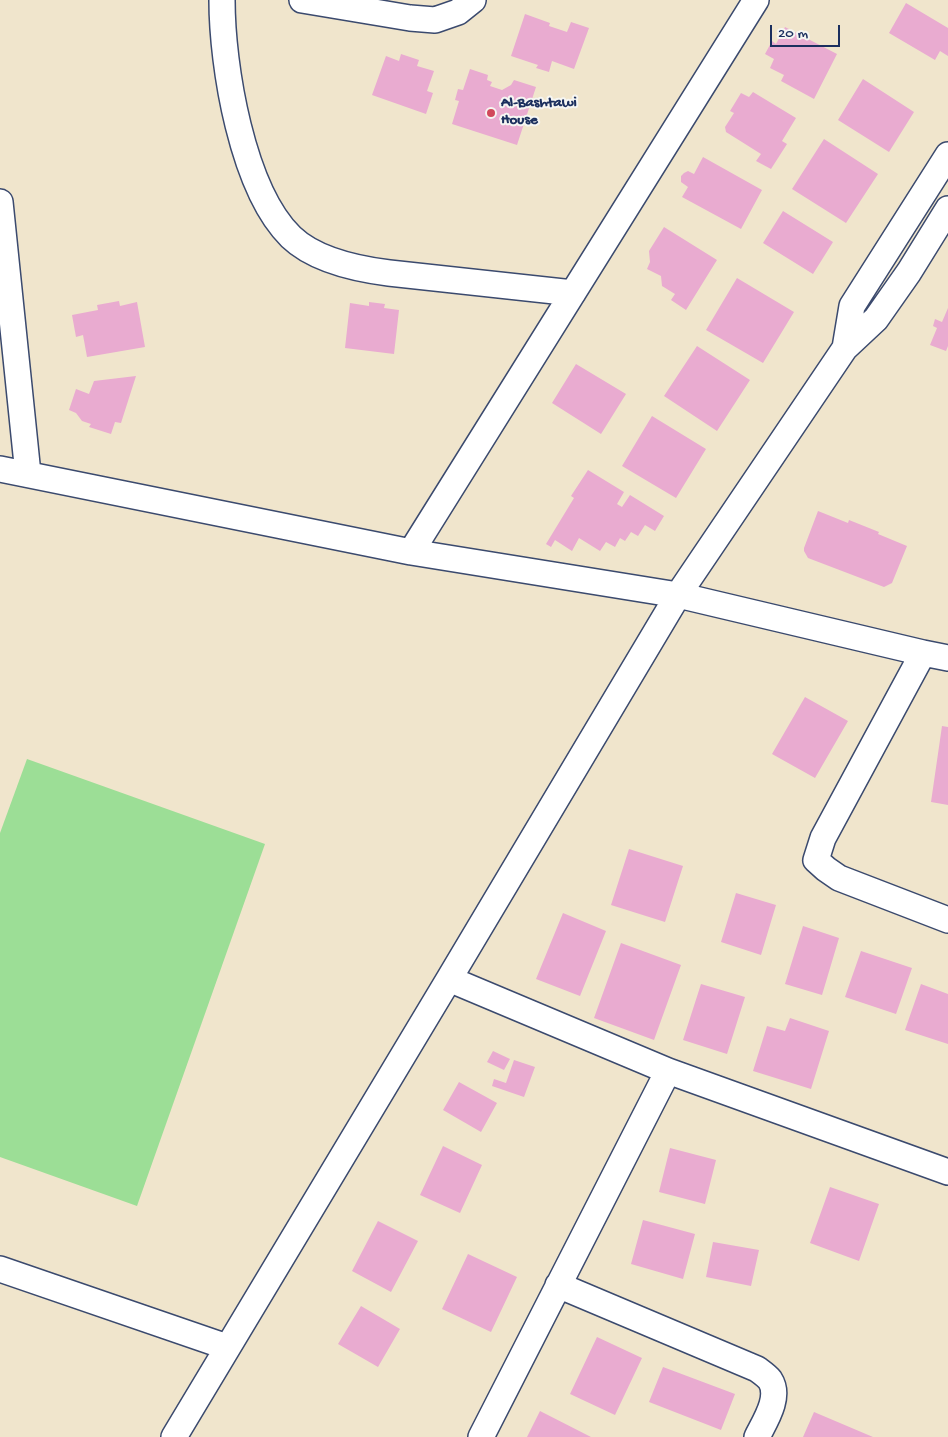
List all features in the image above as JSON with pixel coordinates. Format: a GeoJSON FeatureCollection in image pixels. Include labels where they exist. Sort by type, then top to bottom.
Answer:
{"type":"FeatureCollection","features":[{"type":"Feature","properties":{"kind":"street"},"geometry":{"type":"LineString","coordinates":[[222,0],[222,17],[231,90],[248,158],[265,200],[275,218],[292,237],[312,251],[361,269],[389,274],[573,293]]}},
{"type":"Feature","properties":{"kind":"street"},"geometry":{"type":"LineString","coordinates":[[302,0],[410,18],[435,20],[458,12],[473,0]]}},
{"type":"Feature","properties":{"kind":"street"},"geometry":{"type":"LineString","coordinates":[[411,552],[756,0]]}},
{"type":"Feature","properties":{"kind":"street"},"geometry":{"type":"LineString","coordinates":[[845,348],[852,306],[948,155]]}},
{"type":"Feature","properties":{"kind":"street"},"geometry":{"type":"LineString","coordinates":[[0,202],[28,474]]}},
{"type":"Feature","properties":{"kind":"street"},"geometry":{"type":"LineString","coordinates":[[174,1437],[450,979],[678,595],[845,348],[876,319],[909,272],[948,209]]}},
{"type":"Feature","properties":{"kind":"street"},"geometry":{"type":"LineString","coordinates":[[0,469],[411,552],[678,595],[948,658]]}},
{"type":"Feature","properties":{"kind":"street"},"geometry":{"type":"LineString","coordinates":[[923,653],[823,838],[816,860],[839,878],[948,920]]}},
{"type":"Feature","properties":{"kind":"street"},"geometry":{"type":"LineString","coordinates":[[450,979],[668,1071],[948,1172]]}},
{"type":"Feature","properties":{"kind":"street"},"geometry":{"type":"LineString","coordinates":[[481,1437],[668,1071]]}},
{"type":"Feature","properties":{"kind":"street"},"geometry":{"type":"LineString","coordinates":[[0,1269],[227,1347]]}},
{"type":"Feature","properties":{"kind":"street"},"geometry":{"type":"LineString","coordinates":[[558,1286],[758,1369],[769,1379],[774,1389],[773,1401],[757,1437]]}},
{"type":"Feature","properties":{"kind":"green space"},"geometry":{"type":"Polygon","coordinates":[[[27,759],[265,844],[137,1206],[0,1157],[0,833],[27,759]]]}},
{"type":"Feature","properties":{"kind":"building"},"geometry":{"type":"Polygon","coordinates":[[[906,3],[948,28],[948,56],[940,51],[935,60],[889,33],[906,3]]]}},
{"type":"Feature","properties":{"kind":"building"},"geometry":{"type":"Polygon","coordinates":[[[525,14],[550,23],[549,26],[567,32],[571,22],[589,28],[574,69],[552,61],[549,72],[536,68],[538,65],[511,56],[525,14]]]}},
{"type":"Feature","properties":{"kind":"building"},"geometry":{"type":"Polygon","coordinates":[[[785,27],[837,54],[814,99],[781,81],[784,75],[770,68],[774,59],[765,54],[772,41],[776,44],[785,27]]]}},
{"type":"Feature","properties":{"kind":"building"},"geometry":{"type":"Polygon","coordinates":[[[401,54],[419,60],[417,66],[434,71],[427,91],[433,93],[426,114],[372,95],[386,56],[399,61],[401,54]]]}},
{"type":"Feature","properties":{"kind":"building","name":"Al-Bashtawi House"},"geometry":{"type":"Polygon","coordinates":[[[470,69],[488,75],[487,80],[492,82],[490,86],[502,90],[511,85],[514,80],[536,87],[517,145],[452,124],[459,101],[455,100],[458,89],[463,90],[470,69]]]}},
{"type":"Feature","properties":{"kind":"building"},"geometry":{"type":"Polygon","coordinates":[[[863,79],[914,112],[889,152],[838,120],[863,79]]]}},
{"type":"Feature","properties":{"kind":"building"},"geometry":{"type":"Polygon","coordinates":[[[753,92],[796,118],[782,141],[787,144],[771,169],[756,161],[761,154],[726,132],[725,127],[734,113],[730,111],[741,93],[749,97],[753,92]]]}},
{"type":"Feature","properties":{"kind":"building"},"geometry":{"type":"Polygon","coordinates":[[[824,139],[878,174],[846,223],[792,189],[824,139]]]}},
{"type":"Feature","properties":{"kind":"building"},"geometry":{"type":"Polygon","coordinates":[[[703,157],[762,190],[741,229],[682,197],[688,187],[681,182],[681,176],[688,171],[694,174],[703,157]]]}},
{"type":"Feature","properties":{"kind":"building"},"geometry":{"type":"Polygon","coordinates":[[[783,211],[833,242],[813,274],[763,243],[783,211]]]}},
{"type":"Feature","properties":{"kind":"building"},"geometry":{"type":"Polygon","coordinates":[[[664,227],[717,260],[686,310],[671,300],[675,294],[662,286],[661,276],[647,269],[650,262],[649,251],[664,227]]]}},
{"type":"Feature","properties":{"kind":"building"},"geometry":{"type":"Polygon","coordinates":[[[737,278],[794,312],[763,363],[706,330],[737,278]]]}},
{"type":"Feature","properties":{"kind":"building"},"geometry":{"type":"Polygon","coordinates":[[[119,301],[120,306],[137,302],[145,347],[87,357],[83,335],[76,337],[72,315],[98,310],[97,305],[119,301]]]}},
{"type":"Feature","properties":{"kind":"building"},"geometry":{"type":"Polygon","coordinates":[[[369,302],[385,304],[384,308],[399,310],[394,354],[345,348],[350,303],[369,306],[369,302]]]}},
{"type":"Feature","properties":{"kind":"building"},"geometry":{"type":"Polygon","coordinates":[[[948,308],[948,346],[946,351],[930,345],[937,328],[933,326],[935,319],[942,322],[948,308]]]}},
{"type":"Feature","properties":{"kind":"building"},"geometry":{"type":"Polygon","coordinates":[[[697,346],[750,380],[717,431],[664,396],[697,346]]]}},
{"type":"Feature","properties":{"kind":"building"},"geometry":{"type":"Polygon","coordinates":[[[576,364],[626,394],[601,434],[552,403],[576,364]]]}},
{"type":"Feature","properties":{"kind":"building"},"geometry":{"type":"Polygon","coordinates":[[[136,376],[121,423],[115,422],[111,434],[89,427],[91,424],[82,421],[76,413],[69,410],[76,389],[89,394],[94,381],[136,376]]]}},
{"type":"Feature","properties":{"kind":"building"},"geometry":{"type":"Polygon","coordinates":[[[652,416],[706,449],[676,498],[622,466],[652,416]]]}},
{"type":"Feature","properties":{"kind":"building"},"geometry":{"type":"Polygon","coordinates":[[[588,470],[624,492],[617,504],[622,507],[630,495],[664,516],[655,531],[645,525],[638,536],[631,532],[625,541],[620,538],[615,547],[606,542],[600,551],[579,538],[572,551],[555,540],[551,547],[546,544],[574,498],[571,496],[588,470]]]}},
{"type":"Feature","properties":{"kind":"building"},"geometry":{"type":"Polygon","coordinates":[[[818,511],[848,523],[849,520],[907,546],[892,583],[884,587],[808,558],[804,548],[818,511]]]}},
{"type":"Feature","properties":{"kind":"building"},"geometry":{"type":"Polygon","coordinates":[[[805,697],[848,721],[815,778],[772,754],[805,697]]]}},
{"type":"Feature","properties":{"kind":"building"},"geometry":{"type":"Polygon","coordinates":[[[942,726],[948,727],[948,805],[931,802],[942,726]]]}},
{"type":"Feature","properties":{"kind":"building"},"geometry":{"type":"Polygon","coordinates":[[[629,849],[683,866],[665,922],[611,905],[629,849]]]}},
{"type":"Feature","properties":{"kind":"building"},"geometry":{"type":"Polygon","coordinates":[[[736,893],[776,905],[761,955],[721,942],[736,893]]]}},
{"type":"Feature","properties":{"kind":"building"},"geometry":{"type":"Polygon","coordinates":[[[563,913],[606,931],[580,996],[536,979],[563,913]]]}},
{"type":"Feature","properties":{"kind":"building"},"geometry":{"type":"Polygon","coordinates":[[[803,926],[839,938],[822,995],[785,984],[803,926]]]}},
{"type":"Feature","properties":{"kind":"building"},"geometry":{"type":"Polygon","coordinates":[[[621,943],[681,965],[654,1040],[594,1018],[621,943]]]}},
{"type":"Feature","properties":{"kind":"building"},"geometry":{"type":"Polygon","coordinates":[[[861,951],[912,968],[896,1014],[845,997],[861,951]]]}},
{"type":"Feature","properties":{"kind":"building"},"geometry":{"type":"Polygon","coordinates":[[[701,984],[745,997],[727,1054],[683,1040],[701,984]]]}},
{"type":"Feature","properties":{"kind":"building"},"geometry":{"type":"Polygon","coordinates":[[[921,984],[948,994],[948,1044],[905,1030],[921,984]]]}},
{"type":"Feature","properties":{"kind":"building"},"geometry":{"type":"Polygon","coordinates":[[[790,1018],[829,1031],[811,1089],[753,1071],[767,1026],[785,1031],[790,1018]]]}},
{"type":"Feature","properties":{"kind":"building"},"geometry":{"type":"Polygon","coordinates":[[[493,1051],[510,1059],[504,1070],[487,1062],[493,1051]]]}},
{"type":"Feature","properties":{"kind":"building"},"geometry":{"type":"Polygon","coordinates":[[[514,1060],[535,1067],[524,1097],[492,1086],[494,1079],[506,1083],[514,1060]]]}},
{"type":"Feature","properties":{"kind":"building"},"geometry":{"type":"Polygon","coordinates":[[[459,1082],[497,1103],[481,1132],[443,1110],[459,1082]]]}},
{"type":"Feature","properties":{"kind":"building"},"geometry":{"type":"Polygon","coordinates":[[[443,1146],[482,1165],[460,1213],[420,1195],[443,1146]]]}},
{"type":"Feature","properties":{"kind":"building"},"geometry":{"type":"Polygon","coordinates":[[[670,1148],[716,1160],[705,1204],[659,1192],[670,1148]]]}},
{"type":"Feature","properties":{"kind":"building"},"geometry":{"type":"Polygon","coordinates":[[[830,1187],[879,1204],[859,1261],[810,1243],[830,1187]]]}},
{"type":"Feature","properties":{"kind":"building"},"geometry":{"type":"Polygon","coordinates":[[[643,1220],[695,1234],[683,1279],[631,1264],[643,1220]]]}},
{"type":"Feature","properties":{"kind":"building"},"geometry":{"type":"Polygon","coordinates":[[[378,1221],[418,1241],[391,1292],[352,1271],[378,1221]]]}},
{"type":"Feature","properties":{"kind":"building"},"geometry":{"type":"Polygon","coordinates":[[[713,1242],[759,1250],[751,1286],[706,1277],[713,1242]]]}},
{"type":"Feature","properties":{"kind":"building"},"geometry":{"type":"Polygon","coordinates":[[[468,1254],[517,1277],[491,1332],[442,1309],[468,1254]]]}},
{"type":"Feature","properties":{"kind":"building"},"geometry":{"type":"Polygon","coordinates":[[[361,1306],[400,1329],[378,1367],[338,1344],[361,1306]]]}},
{"type":"Feature","properties":{"kind":"building"},"geometry":{"type":"Polygon","coordinates":[[[597,1337],[642,1358],[615,1415],[570,1394],[597,1337]]]}},
{"type":"Feature","properties":{"kind":"building"},"geometry":{"type":"Polygon","coordinates":[[[663,1367],[735,1394],[721,1430],[649,1402],[663,1367]]]}},
{"type":"Feature","properties":{"kind":"building"},"geometry":{"type":"Polygon","coordinates":[[[540,1411],[591,1437],[527,1437],[540,1411]]]}},
{"type":"Feature","properties":{"kind":"building"},"geometry":{"type":"Polygon","coordinates":[[[814,1412],[873,1437],[803,1437],[814,1412]]]}},
{"type":"Feature","properties":{"kind":"place","name":"Al-Bashtawi House"},"geometry":{"type":"Point","coordinates":[491,113]}}]}
